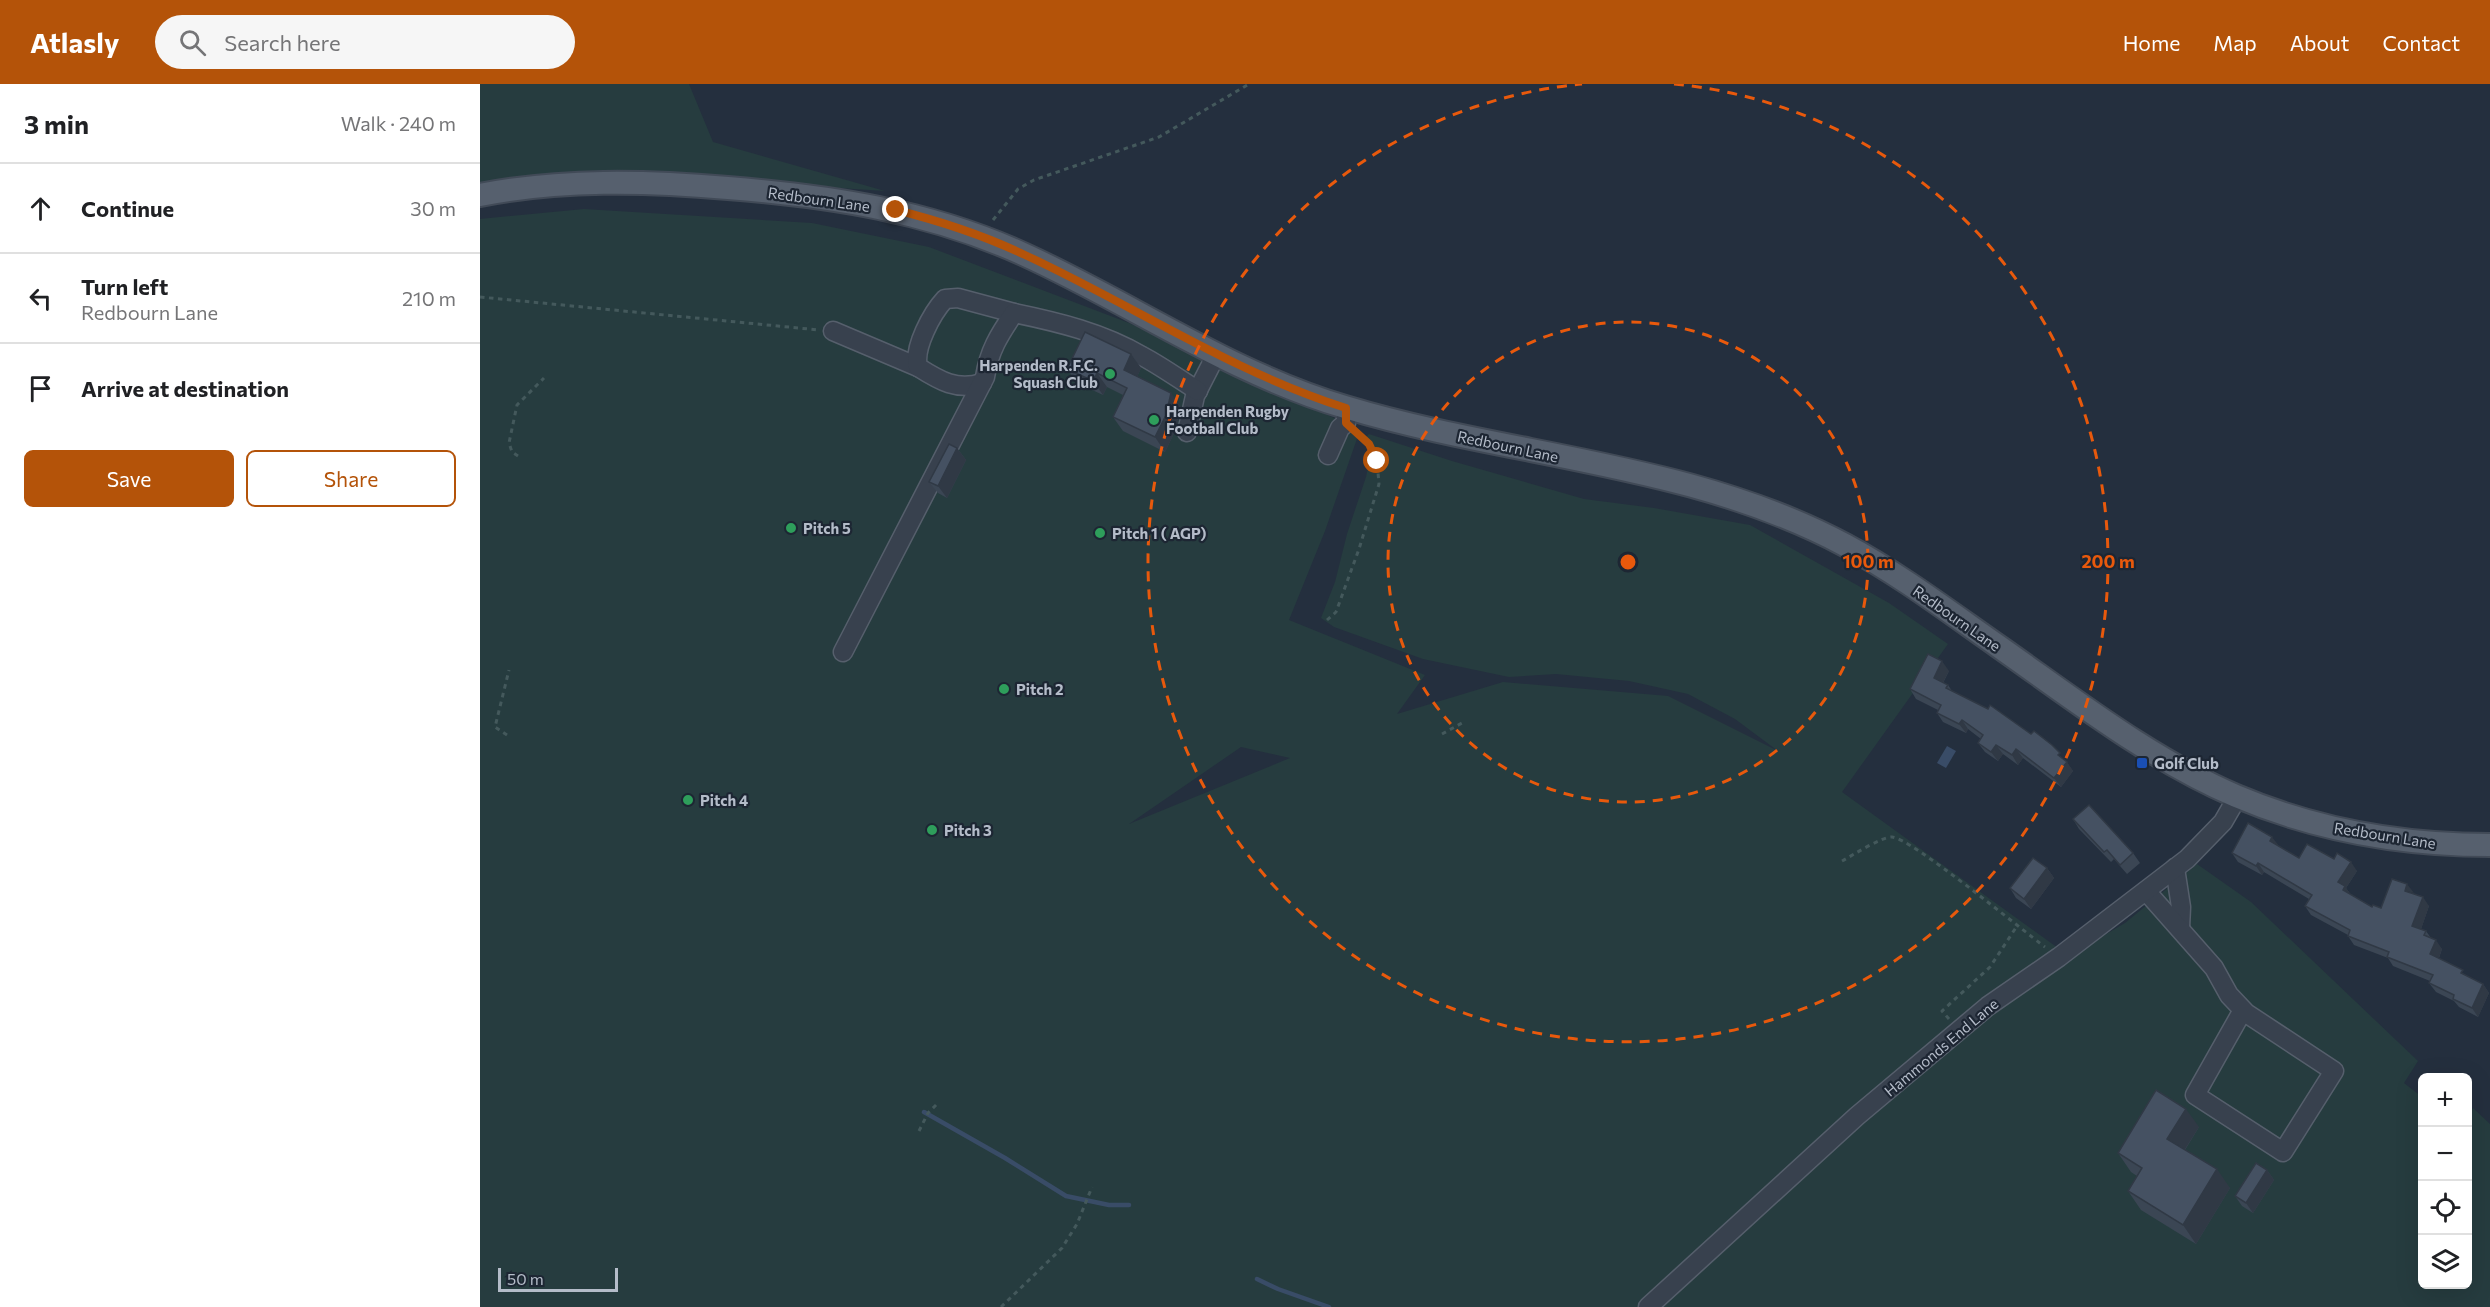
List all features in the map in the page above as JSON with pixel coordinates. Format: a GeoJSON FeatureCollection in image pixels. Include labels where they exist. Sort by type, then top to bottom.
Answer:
{"type":"FeatureCollection","features":[{"type":"Feature","properties":{"kind":"main road","name":"Redbourn Lane"},"geometry":{"type":"LineString","coordinates":[[480,195],[564,184],[636,183],[752,190],[823,198],[896,210],[981,236],[1088,286],[1216,355],[1305,394],[1350,421],[1453,434],[1679,482],[1780,515],[1845,545],[1892,574],[2130,739],[2196,776],[2238,796],[2302,820],[2362,834],[2449,844],[2490,844]]}},
{"type":"Feature","properties":{"kind":"street"},"geometry":{"type":"LineString","coordinates":[[918,368],[916,359],[918,348],[938,307],[945,299],[958,298],[1014,314],[1055,322],[1102,337],[1141,355],[1198,391]]}},
{"type":"Feature","properties":{"kind":"street"},"geometry":{"type":"LineString","coordinates":[[843,652],[982,383],[986,361],[1002,330],[1014,314]]}},
{"type":"Feature","properties":{"kind":"street"},"geometry":{"type":"LineString","coordinates":[[832,331],[936,378],[966,388],[982,383]]}},
{"type":"Feature","properties":{"kind":"street"},"geometry":{"type":"LineString","coordinates":[[1187,432],[1198,391],[1216,355]]}},
{"type":"Feature","properties":{"kind":"street"},"geometry":{"type":"LineString","coordinates":[[1328,455],[1340,428],[1350,421]]}},
{"type":"Feature","properties":{"kind":"street","name":"Hammonds End Lane"},"geometry":{"type":"LineString","coordinates":[[1648,1307],[1857,1116],[1988,1006],[2059,957],[2175,868],[2223,822],[2238,796]]}},
{"type":"Feature","properties":{"kind":"street"},"geometry":{"type":"LineString","coordinates":[[2175,868],[2181,907],[2180,928]]}},
{"type":"Feature","properties":{"kind":"street"},"geometry":{"type":"LineString","coordinates":[[2146,891],[2214,969],[2229,995],[2243,1010],[2334,1071],[2283,1152],[2195,1095],[2243,1010]]}},
{"type":"Feature","properties":{"kind":"path"},"geometry":{"type":"LineString","coordinates":[[981,236],[1018,189],[1034,180],[1159,137],[1249,84]]}},
{"type":"Feature","properties":{"kind":"path"},"geometry":{"type":"LineString","coordinates":[[480,297],[832,331]]}},
{"type":"Feature","properties":{"kind":"path"},"geometry":{"type":"LineString","coordinates":[[518,456],[512,452],[509,443],[517,405],[544,378]]}},
{"type":"Feature","properties":{"kind":"path"},"geometry":{"type":"LineString","coordinates":[[1327,620],[1336,612],[1359,549],[1378,484],[1377,461],[1369,444],[1350,421]]}},
{"type":"Feature","properties":{"kind":"path"},"geometry":{"type":"LineString","coordinates":[[507,735],[495,727],[509,670]]}},
{"type":"Feature","properties":{"kind":"path"},"geometry":{"type":"LineString","coordinates":[[1442,734],[1462,723]]}},
{"type":"Feature","properties":{"kind":"path"},"geometry":{"type":"LineString","coordinates":[[1842,861],[1889,837],[1900,839],[1940,866],[2059,957]]}},
{"type":"Feature","properties":{"kind":"path"},"geometry":{"type":"LineString","coordinates":[[1952,1022],[1942,1011],[1990,967],[2017,926]]}},
{"type":"Feature","properties":{"kind":"path"},"geometry":{"type":"LineString","coordinates":[[919,1131],[928,1113],[938,1103]]}},
{"type":"Feature","properties":{"kind":"path"},"geometry":{"type":"LineString","coordinates":[[1001,1307],[1062,1248],[1073,1230],[1092,1187]]}},
{"type":"Feature","properties":{"kind":"green space"},"geometry":{"type":"Polygon","coordinates":[[[480,84],[689,84],[713,142],[885,191],[655,176],[480,187],[480,84]]]}},
{"type":"Feature","properties":{"kind":"green space"},"geometry":{"type":"Polygon","coordinates":[[[584,209],[812,223],[929,247],[1129,323],[1360,430],[1325,531],[1289,620],[1425,675],[1397,714],[1503,682],[1668,696],[1778,751],[1735,719],[1688,694],[1629,681],[1556,674],[1509,677],[1423,659],[1334,627],[1321,618],[1335,582],[1347,534],[1366,477],[1371,453],[1363,440],[1369,434],[1452,461],[1584,499],[1654,508],[1750,525],[1889,603],[1948,644],[1842,792],[2069,956],[2125,923],[2197,864],[2251,902],[2418,1061],[2404,1083],[2418,1094],[2418,1289],[2472,1289],[2473,1108],[2490,1124],[2490,1307],[480,1307],[480,219],[584,209]],[[1241,747],[1129,824],[1290,758],[1241,747]]]}},
{"type":"Feature","properties":{"kind":"water"},"geometry":{"type":"Polygon","coordinates":[[[1947,746],[1956,751],[1946,768],[1937,763],[1947,746]]]}},
{"type":"Feature","properties":{"kind":"building"},"geometry":{"type":"Polygon","coordinates":[[[1085,332],[1131,354],[1124,370],[1171,393],[1166,415],[1155,437],[1113,417],[1127,388],[1097,373],[1093,381],[1067,369],[1085,332]]]}},
{"type":"Feature","properties":{"kind":"building"},"geometry":{"type":"Polygon","coordinates":[[[949,444],[957,448],[938,486],[929,482],[949,444]]]}},
{"type":"Feature","properties":{"kind":"building"},"geometry":{"type":"Polygon","coordinates":[[[1928,654],[1942,661],[1934,678],[1948,685],[1946,688],[1988,709],[1990,705],[2031,734],[2034,731],[2052,745],[2060,753],[2058,755],[2067,762],[2054,778],[2016,749],[2012,755],[1996,745],[1991,752],[1978,743],[1983,735],[1962,720],[1959,724],[1937,713],[1941,705],[1910,689],[1928,654]]]}},
{"type":"Feature","properties":{"kind":"building"},"geometry":{"type":"Polygon","coordinates":[[[2089,805],[2133,853],[2120,865],[2107,850],[2104,852],[2073,819],[2089,805]]]}},
{"type":"Feature","properties":{"kind":"building"},"geometry":{"type":"Polygon","coordinates":[[[2248,823],[2272,837],[2270,841],[2299,858],[2307,844],[2334,859],[2337,853],[2351,862],[2338,882],[2345,886],[2343,890],[2372,907],[2373,905],[2381,908],[2392,879],[2407,884],[2405,891],[2423,897],[2412,926],[2426,931],[2424,935],[2436,940],[2430,954],[2463,970],[2461,973],[2483,984],[2472,1008],[2453,999],[2454,995],[2429,983],[2433,975],[2387,957],[2389,952],[2348,936],[2350,930],[2305,906],[2312,895],[2258,863],[2256,866],[2232,853],[2248,823]]]}},
{"type":"Feature","properties":{"kind":"building"},"geometry":{"type":"Polygon","coordinates":[[[2033,858],[2047,868],[2024,899],[2010,888],[2033,858]]]}},
{"type":"Feature","properties":{"kind":"building"},"geometry":{"type":"Polygon","coordinates":[[[2156,1090],[2186,1109],[2167,1139],[2217,1169],[2183,1225],[2128,1191],[2142,1168],[2118,1153],[2156,1090]]]}},
{"type":"Feature","properties":{"kind":"building"},"geometry":{"type":"Polygon","coordinates":[[[2256,1163],[2267,1170],[2246,1203],[2235,1196],[2256,1163]]]}},
{"type":"Feature","properties":{"kind":"waterway"},"geometry":{"type":"LineString","coordinates":[[924,1112],[1066,1196],[1109,1205],[1129,1205]]}},
{"type":"Feature","properties":{"kind":"waterway"},"geometry":{"type":"LineString","coordinates":[[1257,1279],[1329,1307]]}},
{"type":"Feature","properties":{"kind":"place","name":"Harpenden R.F.C. Squash Club"},"geometry":{"type":"Point","coordinates":[1110,374]}},
{"type":"Feature","properties":{"kind":"place","name":"Harpenden Rugby Football Club"},"geometry":{"type":"Point","coordinates":[1154,420]}},
{"type":"Feature","properties":{"kind":"place","name":"Pitch 5"},"geometry":{"type":"Point","coordinates":[791,528]}},
{"type":"Feature","properties":{"kind":"place","name":"Pitch 1 ( AGP)"},"geometry":{"type":"Point","coordinates":[1100,533]}},
{"type":"Feature","properties":{"kind":"place","name":"Pitch 2"},"geometry":{"type":"Point","coordinates":[1004,689]}},
{"type":"Feature","properties":{"kind":"place","name":"Golf Club"},"geometry":{"type":"Point","coordinates":[2142,763]}},
{"type":"Feature","properties":{"kind":"place","name":"Pitch 4"},"geometry":{"type":"Point","coordinates":[688,800]}},
{"type":"Feature","properties":{"kind":"place","name":"Pitch 3"},"geometry":{"type":"Point","coordinates":[932,830]}},
{"type":"Feature","properties":{"kind":"route"},"geometry":{"type":"LineString","coordinates":[[896,210],[935,220],[1024,254],[1216,355],[1305,394],[1346,408],[1346,423],[1369,444],[1377,461]]}}]}
